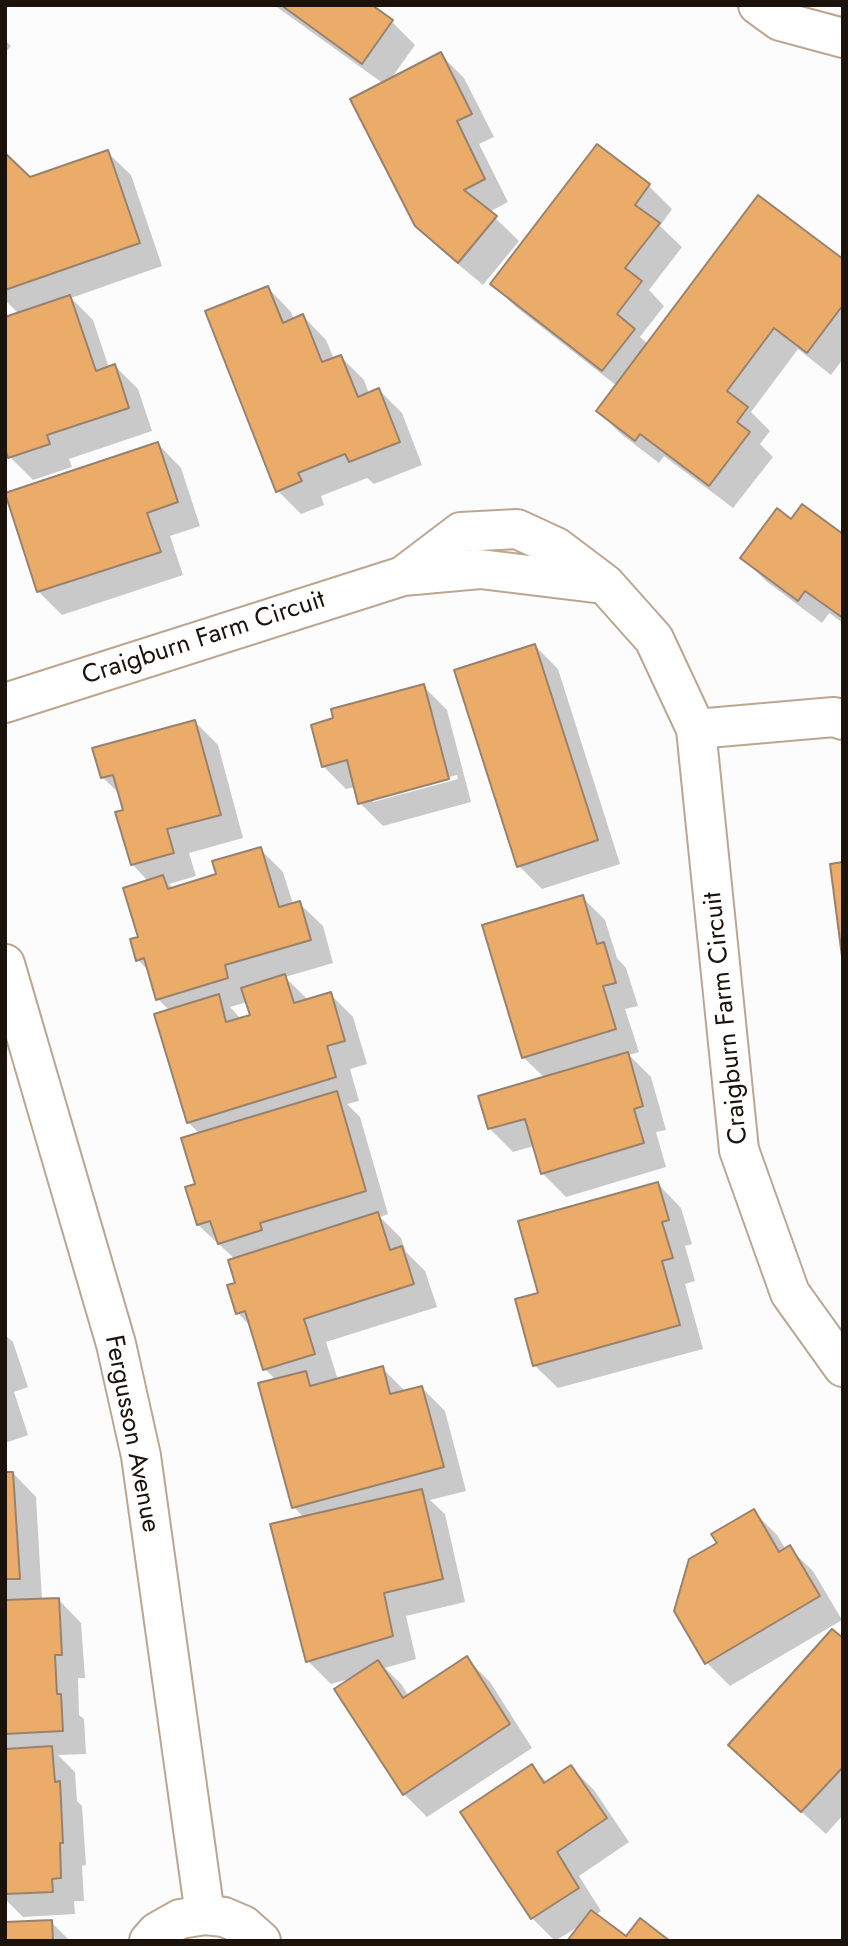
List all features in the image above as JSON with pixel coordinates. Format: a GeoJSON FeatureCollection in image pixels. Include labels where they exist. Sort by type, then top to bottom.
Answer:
{"type":"FeatureCollection","features":[{"type":"Feature","properties":{"kind":"street"},"geometry":{"type":"LineString","coordinates":[[758,5],[780,21],[843,38]]}},
{"type":"Feature","properties":{"kind":"street","name":"Craigburn Farm Circuit"},"geometry":{"type":"LineString","coordinates":[[5,702],[403,576],[461,532],[517,529],[556,547],[605,584],[654,639],[696,729],[739,1150],[790,1293],[843,1367]]}},
{"type":"Feature","properties":{"kind":"street"},"geometry":{"type":"LineString","coordinates":[[696,729],[834,717],[843,720]]}},
{"type":"Feature","properties":{"kind":"street","name":"Fergusson Avenue"},"geometry":{"type":"LineString","coordinates":[[5,964],[116,1344],[141,1456],[205,1914]]}},
{"type":"Feature","properties":{"kind":"street"},"geometry":{"type":"LineString","coordinates":[[149,1941],[157,1932],[180,1919],[205,1914],[224,1917],[243,1925],[261,1941]]}},
{"type":"Feature","properties":{"kind":"building"},"geometry":{"type":"Polygon","coordinates":[[[281,5],[372,5],[393,20],[362,64],[281,5]]]}},
{"type":"Feature","properties":{"kind":"building"},"geometry":{"type":"Polygon","coordinates":[[[441,52],[472,114],[457,121],[485,179],[464,190],[497,216],[458,263],[415,226],[350,99],[441,52]]]}},
{"type":"Feature","properties":{"kind":"building"},"geometry":{"type":"Polygon","coordinates":[[[597,144],[650,184],[635,205],[660,223],[625,268],[642,281],[617,314],[635,329],[602,371],[490,284],[597,144]]]}},
{"type":"Feature","properties":{"kind":"building"},"geometry":{"type":"Polygon","coordinates":[[[108,150],[140,243],[5,290],[5,153],[30,177],[108,150]]]}},
{"type":"Feature","properties":{"kind":"building"},"geometry":{"type":"Polygon","coordinates":[[[758,195],[843,259],[843,305],[807,353],[774,328],[727,391],[748,407],[737,422],[750,432],[709,486],[640,434],[635,441],[596,411],[758,195]]]}},
{"type":"Feature","properties":{"kind":"building"},"geometry":{"type":"Polygon","coordinates":[[[268,286],[283,323],[303,314],[322,362],[341,355],[358,397],[379,388],[400,442],[349,462],[345,454],[298,473],[302,481],[276,492],[205,311],[268,286]]]}},
{"type":"Feature","properties":{"kind":"building"},"geometry":{"type":"Polygon","coordinates":[[[70,295],[96,371],[115,364],[129,408],[47,435],[50,444],[8,458],[5,448],[5,317],[70,295]]]}},
{"type":"Feature","properties":{"kind":"building"},"geometry":{"type":"Polygon","coordinates":[[[158,442],[178,502],[147,513],[161,552],[37,592],[5,493],[158,442]]]}},
{"type":"Feature","properties":{"kind":"building"},"geometry":{"type":"Polygon","coordinates":[[[802,504],[843,534],[843,618],[805,591],[798,601],[740,558],[777,508],[791,519],[802,504]]]}},
{"type":"Feature","properties":{"kind":"building"},"geometry":{"type":"Polygon","coordinates":[[[535,644],[598,840],[517,867],[454,670],[535,644]]]}},
{"type":"Feature","properties":{"kind":"building"},"geometry":{"type":"Polygon","coordinates":[[[424,684],[449,779],[358,804],[347,760],[322,767],[311,725],[333,718],[331,709],[424,684]]]}},
{"type":"Feature","properties":{"kind":"building"},"geometry":{"type":"Polygon","coordinates":[[[195,720],[221,815],[167,829],[174,853],[131,865],[115,812],[123,810],[113,775],[101,778],[92,748],[195,720]]]}},
{"type":"Feature","properties":{"kind":"building"},"geometry":{"type":"Polygon","coordinates":[[[261,847],[279,907],[300,901],[311,940],[225,965],[228,978],[156,1000],[144,958],[136,961],[130,939],[138,937],[123,888],[163,875],[168,889],[216,874],[212,861],[261,847]]]}},
{"type":"Feature","properties":{"kind":"building"},"geometry":{"type":"Polygon","coordinates":[[[843,862],[843,964],[830,864],[843,862]]]}},
{"type":"Feature","properties":{"kind":"building"},"geometry":{"type":"Polygon","coordinates":[[[583,895],[597,944],[604,942],[616,983],[603,986],[616,1029],[522,1058],[482,925],[583,895]]]}},
{"type":"Feature","properties":{"kind":"building"},"geometry":{"type":"Polygon","coordinates":[[[285,974],[294,1003],[331,992],[345,1041],[327,1046],[336,1077],[187,1123],[154,1014],[219,994],[226,1022],[250,1015],[241,988],[285,974]]]}},
{"type":"Feature","properties":{"kind":"building"},"geometry":{"type":"Polygon","coordinates":[[[628,1052],[643,1106],[634,1109],[644,1143],[541,1174],[525,1119],[488,1129],[478,1096],[628,1052]]]}},
{"type":"Feature","properties":{"kind":"building"},"geometry":{"type":"Polygon","coordinates":[[[337,1091],[366,1191],[260,1223],[262,1230],[218,1244],[210,1221],[197,1225],[185,1187],[195,1184],[181,1138],[337,1091]]]}},
{"type":"Feature","properties":{"kind":"building"},"geometry":{"type":"Polygon","coordinates":[[[658,1182],[669,1220],[662,1222],[673,1258],[662,1261],[680,1325],[533,1366],[515,1299],[538,1293],[518,1221],[658,1182]]]}},
{"type":"Feature","properties":{"kind":"building"},"geometry":{"type":"Polygon","coordinates":[[[378,1212],[390,1250],[402,1246],[414,1284],[304,1319],[315,1354],[263,1370],[245,1311],[236,1314],[227,1285],[235,1283],[228,1260],[378,1212]]]}},
{"type":"Feature","properties":{"kind":"building"},"geometry":{"type":"Polygon","coordinates":[[[383,1366],[390,1394],[422,1386],[444,1467],[292,1508],[258,1383],[306,1371],[310,1386],[383,1366]]]}},
{"type":"Feature","properties":{"kind":"building"},"geometry":{"type":"Polygon","coordinates":[[[5,1472],[13,1472],[20,1579],[5,1579],[5,1472]]]}},
{"type":"Feature","properties":{"kind":"building"},"geometry":{"type":"Polygon","coordinates":[[[422,1489],[443,1579],[384,1593],[393,1636],[306,1662],[270,1524],[422,1489]]]}},
{"type":"Feature","properties":{"kind":"building"},"geometry":{"type":"Polygon","coordinates":[[[754,1509],[779,1552],[790,1545],[820,1596],[705,1664],[674,1611],[689,1559],[717,1543],[711,1534],[754,1509]]]}},
{"type":"Feature","properties":{"kind":"building"},"geometry":{"type":"Polygon","coordinates":[[[59,1598],[62,1655],[55,1655],[63,1731],[5,1734],[5,1600],[59,1598]]]}},
{"type":"Feature","properties":{"kind":"building"},"geometry":{"type":"Polygon","coordinates":[[[832,1629],[843,1638],[843,1767],[801,1812],[728,1745],[832,1629]]]}},
{"type":"Feature","properties":{"kind":"building"},"geometry":{"type":"Polygon","coordinates":[[[467,1656],[510,1724],[403,1795],[334,1689],[378,1660],[403,1698],[467,1656]]]}},
{"type":"Feature","properties":{"kind":"building"},"geometry":{"type":"Polygon","coordinates":[[[52,1746],[55,1782],[60,1781],[63,1843],[60,1843],[61,1878],[52,1879],[53,1892],[5,1894],[5,1749],[52,1746]]]}},
{"type":"Feature","properties":{"kind":"building"},"geometry":{"type":"Polygon","coordinates":[[[532,1764],[544,1783],[571,1765],[607,1818],[557,1852],[579,1888],[531,1919],[460,1812],[532,1764]]]}},
{"type":"Feature","properties":{"kind":"building"},"geometry":{"type":"Polygon","coordinates":[[[591,1910],[626,1936],[640,1918],[670,1941],[567,1941],[591,1910]]]}},
{"type":"Feature","properties":{"kind":"building"},"geometry":{"type":"Polygon","coordinates":[[[52,1920],[53,1941],[5,1941],[5,1922],[52,1920]]]}}]}
